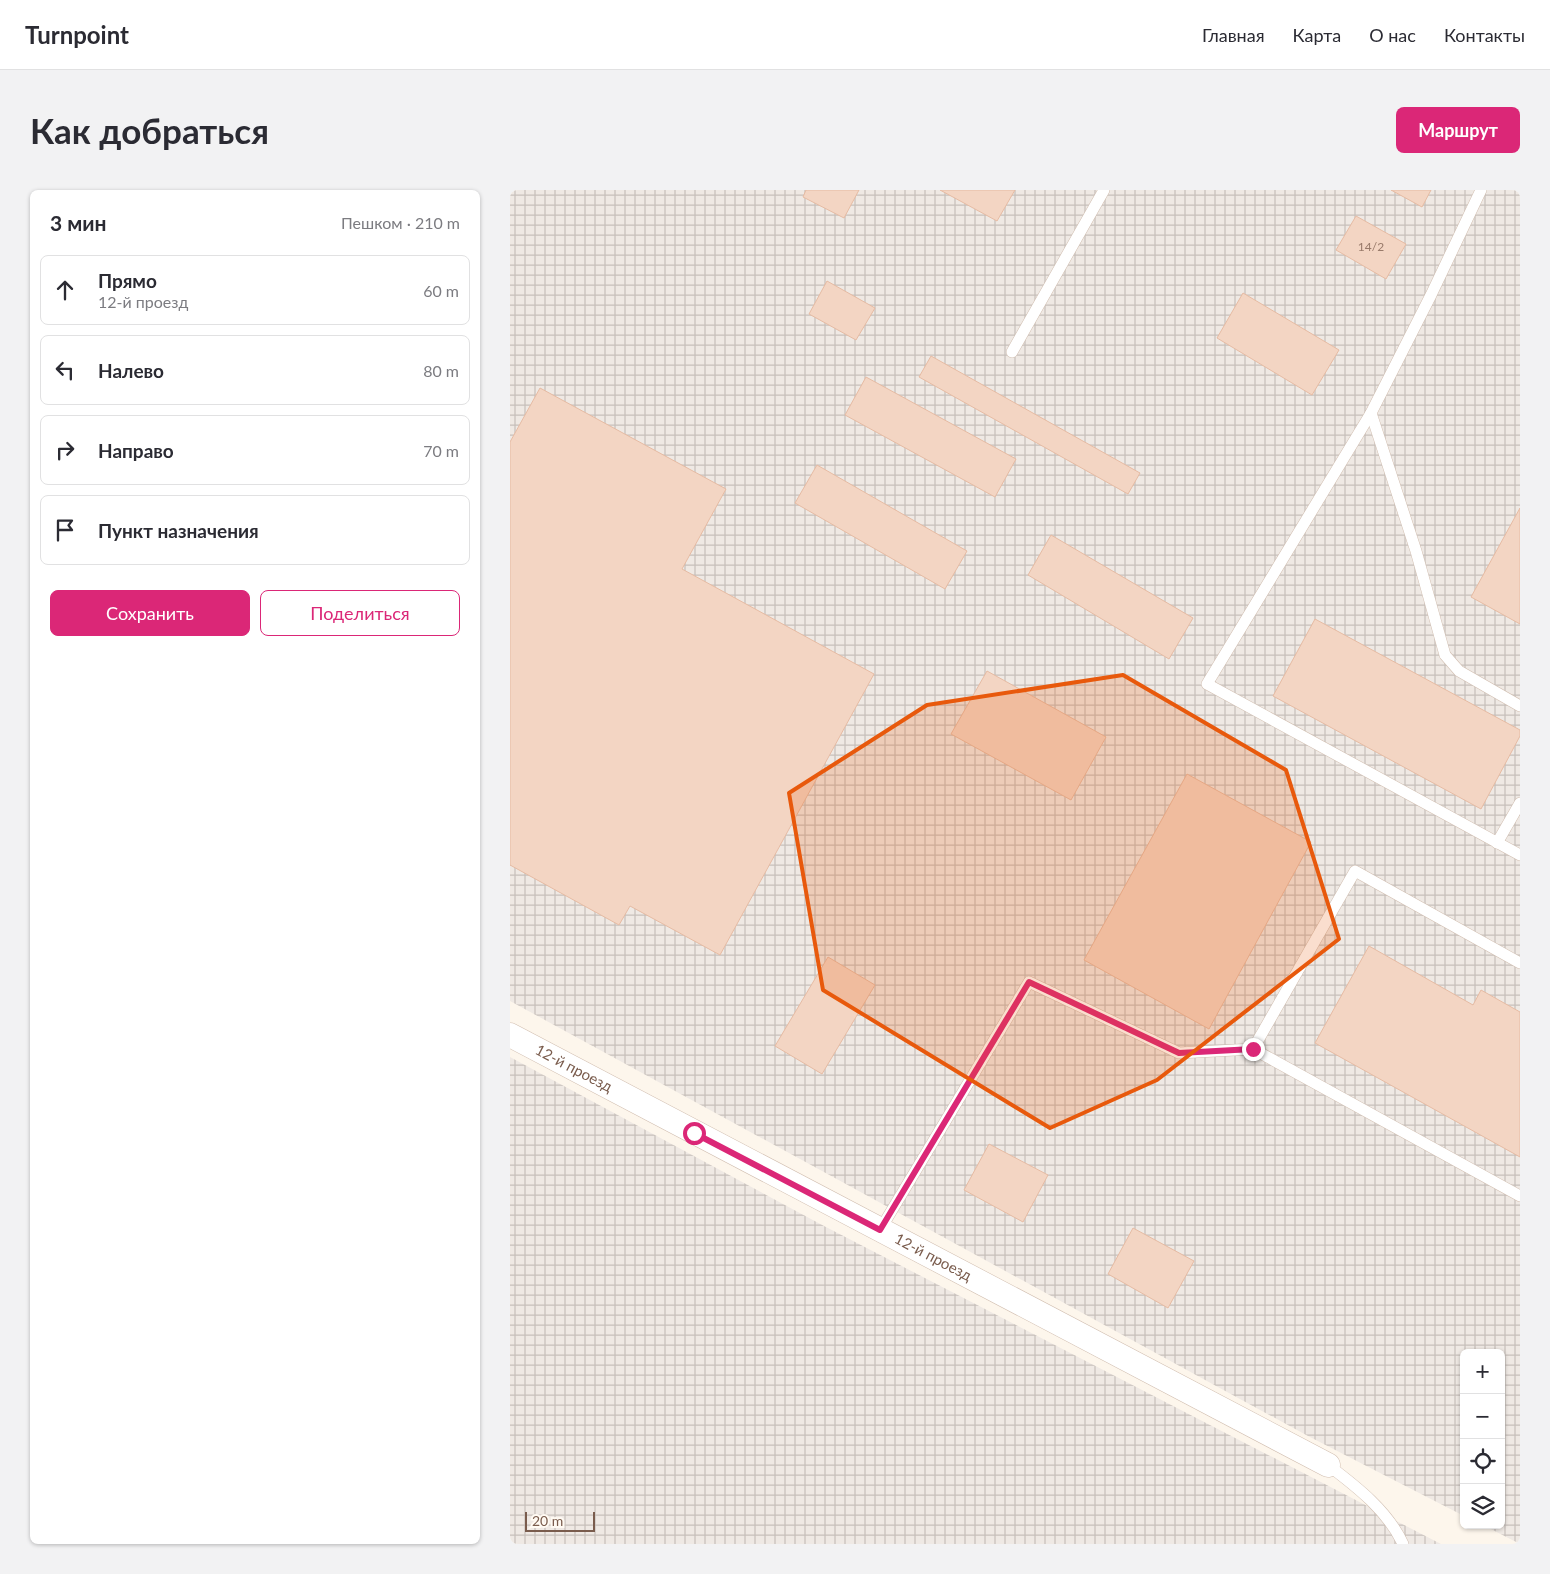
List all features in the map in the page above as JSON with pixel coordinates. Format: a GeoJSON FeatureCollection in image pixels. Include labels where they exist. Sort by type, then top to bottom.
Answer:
{"type":"FeatureCollection","features":[{"type":"Feature","properties":{"kind":"street","name":"12-й проезд"},"geometry":{"type":"LineString","coordinates":[[510,1035],[1328,1465]]}},
{"type":"Feature","properties":{"kind":"lane"},"geometry":{"type":"LineString","coordinates":[[1012,352],[1104,190]]}},
{"type":"Feature","properties":{"kind":"lane"},"geometry":{"type":"LineString","coordinates":[[1481,190],[1432,295],[1371,413],[1208,684],[1520,855]]}},
{"type":"Feature","properties":{"kind":"lane"},"geometry":{"type":"LineString","coordinates":[[1371,413],[1416,551],[1445,655],[1459,671],[1520,706]]}},
{"type":"Feature","properties":{"kind":"lane"},"geometry":{"type":"LineString","coordinates":[[1497,843],[1520,803]]}},
{"type":"Feature","properties":{"kind":"lane"},"geometry":{"type":"LineString","coordinates":[[1253,1049],[1355,872],[1520,962]]}},
{"type":"Feature","properties":{"kind":"lane"},"geometry":{"type":"LineString","coordinates":[[880,1230],[1029,982],[1179,1053],[1253,1049],[1520,1196]]}},
{"type":"Feature","properties":{"kind":"lane"},"geometry":{"type":"LineString","coordinates":[[1328,1465],[1360,1489],[1397,1530],[1403,1544]]}},
{"type":"Feature","properties":{"kind":"highlighted area"},"geometry":{"type":"Polygon","coordinates":[[[1123,675],[1286,770],[1339,939],[1157,1080],[1050,1128],[823,990],[789,793],[927,705],[1123,675]]]}},
{"type":"Feature","properties":{"kind":"shaded area"},"geometry":{"type":"Polygon","coordinates":[[[510,190],[1520,190],[1520,1544],[1491,1529],[1505,1529],[1505,1349],[1460,1349],[1460,1514],[1308,1436],[510,1001],[510,190]]]}},
{"type":"Feature","properties":{"kind":"shaded area"},"geometry":{"type":"Polygon","coordinates":[[[510,1057],[824,1226],[1441,1544],[510,1544],[510,1057]]]}},
{"type":"Feature","properties":{"kind":"building"},"geometry":{"type":"Polygon","coordinates":[[[806,190],[859,190],[844,218],[803,197],[806,190]]]}},
{"type":"Feature","properties":{"kind":"building"},"geometry":{"type":"Polygon","coordinates":[[[940,190],[1015,190],[997,221],[940,190]]]}},
{"type":"Feature","properties":{"kind":"building"},"geometry":{"type":"Polygon","coordinates":[[[1391,190],[1431,190],[1422,207],[1391,190]]]}},
{"type":"Feature","properties":{"kind":"building"},"geometry":{"type":"Polygon","coordinates":[[[1356,216],[1406,244],[1386,279],[1336,250],[1356,216]]]}},
{"type":"Feature","properties":{"kind":"building"},"geometry":{"type":"Polygon","coordinates":[[[827,281],[875,308],[856,340],[809,314],[827,281]]]}},
{"type":"Feature","properties":{"kind":"building"},"geometry":{"type":"Polygon","coordinates":[[[1243,293],[1339,350],[1312,395],[1217,338],[1243,293]]]}},
{"type":"Feature","properties":{"kind":"building"},"geometry":{"type":"Polygon","coordinates":[[[931,356],[1140,473],[1128,494],[919,377],[931,356]]]}},
{"type":"Feature","properties":{"kind":"building"},"geometry":{"type":"Polygon","coordinates":[[[866,377],[1016,459],[995,497],[845,415],[866,377]]]}},
{"type":"Feature","properties":{"kind":"building"},"geometry":{"type":"Polygon","coordinates":[[[540,388],[726,489],[682,569],[874,674],[720,955],[630,906],[619,925],[510,865],[510,442],[540,388]]]}},
{"type":"Feature","properties":{"kind":"building"},"geometry":{"type":"Polygon","coordinates":[[[817,465],[967,551],[945,589],[795,503],[817,465]]]}},
{"type":"Feature","properties":{"kind":"building"},"geometry":{"type":"Polygon","coordinates":[[[1520,508],[1520,624],[1471,597],[1520,508]]]}},
{"type":"Feature","properties":{"kind":"building"},"geometry":{"type":"Polygon","coordinates":[[[1051,535],[1193,618],[1169,659],[1028,575],[1051,535]]]}},
{"type":"Feature","properties":{"kind":"building"},"geometry":{"type":"Polygon","coordinates":[[[1315,619],[1520,730],[1520,736],[1481,809],[1273,696],[1315,619]]]}},
{"type":"Feature","properties":{"kind":"building"},"geometry":{"type":"Polygon","coordinates":[[[987,671],[1106,737],[1071,800],[951,734],[987,671]]]}},
{"type":"Feature","properties":{"kind":"building"},"geometry":{"type":"Polygon","coordinates":[[[1187,774],[1311,842],[1209,1029],[1084,960],[1187,774]]]}},
{"type":"Feature","properties":{"kind":"building"},"geometry":{"type":"Polygon","coordinates":[[[1369,946],[1473,1005],[1481,990],[1520,1012],[1520,1157],[1315,1043],[1369,946]]]}},
{"type":"Feature","properties":{"kind":"building"},"geometry":{"type":"Polygon","coordinates":[[[828,957],[875,985],[822,1074],[775,1046],[828,957]]]}},
{"type":"Feature","properties":{"kind":"building"},"geometry":{"type":"Polygon","coordinates":[[[989,1144],[1048,1175],[1023,1222],[964,1190],[989,1144]]]}},
{"type":"Feature","properties":{"kind":"building"},"geometry":{"type":"Polygon","coordinates":[[[1133,1228],[1194,1261],[1168,1308],[1108,1274],[1133,1228]]]}},
{"type":"Feature","properties":{"kind":"route"},"geometry":{"type":"LineString","coordinates":[[694,1133],[880,1230],[1029,982],[1179,1053],[1253,1049]]}}]}
